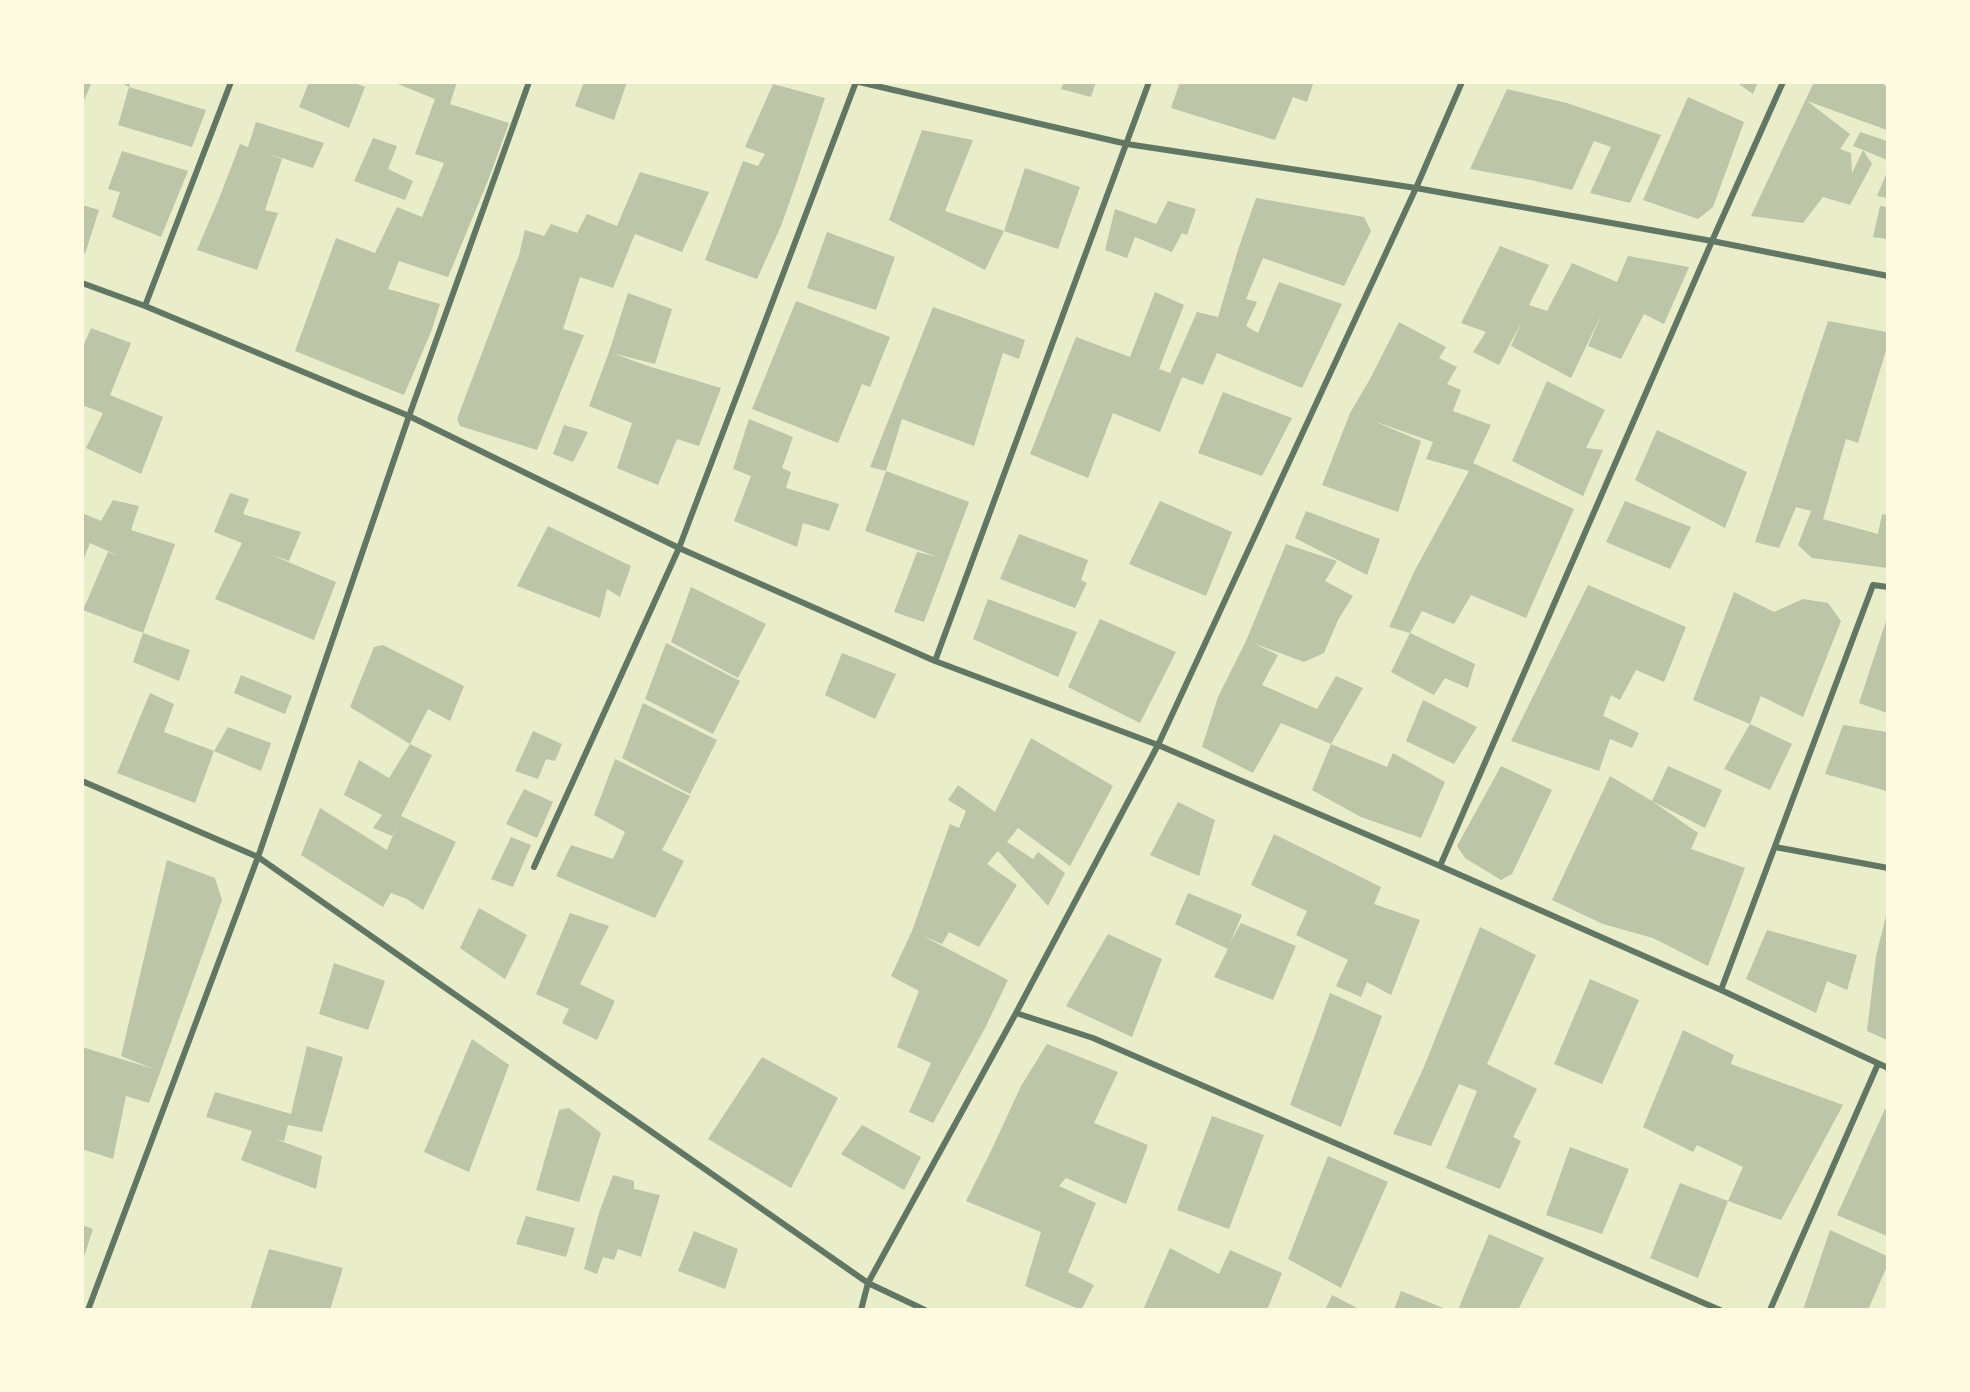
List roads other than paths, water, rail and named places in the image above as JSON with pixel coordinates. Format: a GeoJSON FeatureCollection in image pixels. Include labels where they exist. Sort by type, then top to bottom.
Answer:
{"type":"FeatureCollection","features":[{"type":"Feature","properties":{"kind":"street"},"geometry":{"type":"LineString","coordinates":[[146,306],[231,82]]}},
{"type":"Feature","properties":{"kind":"street"},"geometry":{"type":"LineString","coordinates":[[88,1310],[258,857],[409,416],[529,82]]}},
{"type":"Feature","properties":{"kind":"street"},"geometry":{"type":"LineString","coordinates":[[534,867],[679,548],[857,82],[1126,144],[1416,188],[1887,276]]}},
{"type":"Feature","properties":{"kind":"street"},"geometry":{"type":"LineString","coordinates":[[935,661],[1149,82]]}},
{"type":"Feature","properties":{"kind":"street"},"geometry":{"type":"LineString","coordinates":[[861,1310],[868,1283],[1016,1013],[1158,745],[1416,188],[1462,82]]}},
{"type":"Feature","properties":{"kind":"street"},"geometry":{"type":"LineString","coordinates":[[1440,866],[1783,82]]}},
{"type":"Feature","properties":{"kind":"street"},"geometry":{"type":"LineString","coordinates":[[82,283],[146,306],[409,416],[679,548],[935,661],[1158,745],[1721,990],[1887,1068]]}},
{"type":"Feature","properties":{"kind":"street"},"geometry":{"type":"LineString","coordinates":[[1721,990],[1873,585],[1887,587]]}},
{"type":"Feature","properties":{"kind":"street"},"geometry":{"type":"LineString","coordinates":[[82,781],[258,857],[868,1283],[925,1310]]}},
{"type":"Feature","properties":{"kind":"street"},"geometry":{"type":"LineString","coordinates":[[1774,847],[1887,868]]}},
{"type":"Feature","properties":{"kind":"street"},"geometry":{"type":"LineString","coordinates":[[1016,1013],[1104,1043],[1720,1310]]}},
{"type":"Feature","properties":{"kind":"street"},"geometry":{"type":"LineString","coordinates":[[1770,1310],[1878,1064]]}}]}
